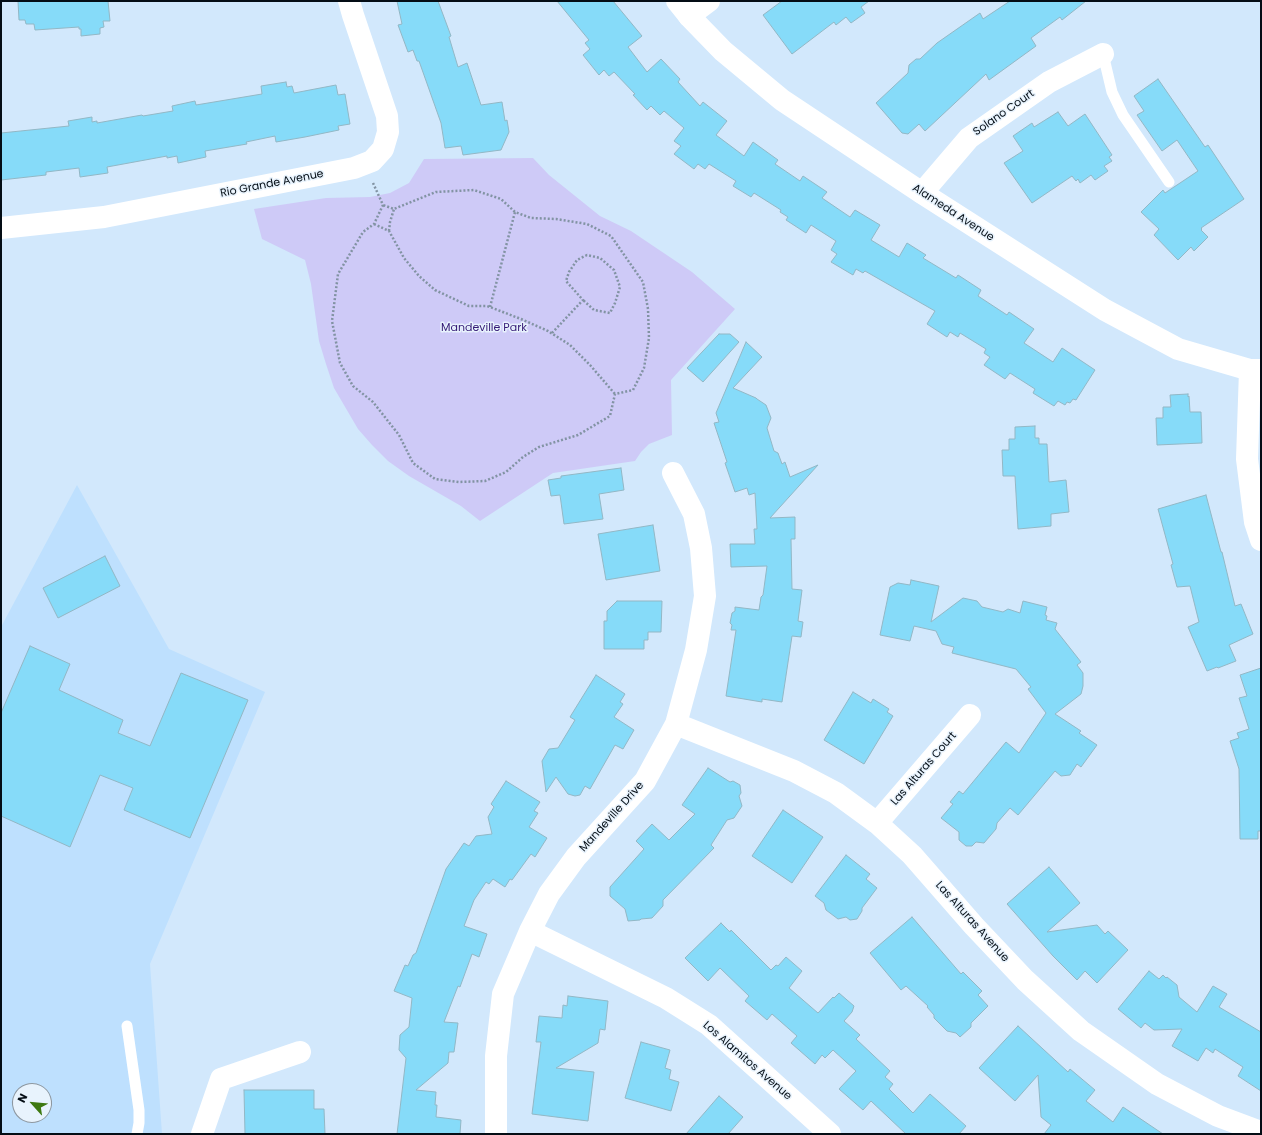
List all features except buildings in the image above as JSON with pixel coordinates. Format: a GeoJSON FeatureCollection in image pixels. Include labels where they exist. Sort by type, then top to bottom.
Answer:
{"type":"FeatureCollection","features":[{"type":"Feature","properties":{"kind":"street","name":"Rio Grande Avenue"},"geometry":{"type":"LineString","coordinates":[[1,228],[104,217],[354,168],[372,161],[383,149],[388,132],[387,116],[349,1]]}},
{"type":"Feature","properties":{"kind":"street"},"geometry":{"type":"LineString","coordinates":[[683,9],[709,1]]}},
{"type":"Feature","properties":{"kind":"street","name":"Alameda Avenue"},"geometry":{"type":"LineString","coordinates":[[683,9],[724,51],[782,100],[922,193],[1105,310],[1178,349],[1256,370]]}},
{"type":"Feature","properties":{"kind":"street","name":"Solano Court"},"geometry":{"type":"LineString","coordinates":[[922,193],[969,138],[1049,82],[1103,54]]}},
{"type":"Feature","properties":{"kind":"street"},"geometry":{"type":"LineString","coordinates":[[1256,370],[1246,459],[1255,522],[1261,540]]}},
{"type":"Feature","properties":{"kind":"street","name":"Mandeville Drive"},"geometry":{"type":"LineString","coordinates":[[496,1134],[496,1056],[504,994],[530,931],[549,894],[576,857],[645,781],[676,724],[696,650],[705,596],[701,548],[694,514],[673,474]]}},
{"type":"Feature","properties":{"kind":"street","name":"Las Alturas Court"},"geometry":{"type":"LineString","coordinates":[[878,822],[970,715]]}},
{"type":"Feature","properties":{"kind":"street","name":"Las Alturas Avenue"},"geometry":{"type":"LineString","coordinates":[[676,724],[794,771],[836,793],[878,822],[912,855],[974,926],[1025,980],[1081,1031],[1157,1084],[1218,1116],[1261,1132]]}},
{"type":"Feature","properties":{"kind":"street","name":"Los Alamitos Avenue"},"geometry":{"type":"LineString","coordinates":[[530,931],[666,998],[709,1025],[830,1134]]}},
{"type":"Feature","properties":{"kind":"street"},"geometry":{"type":"LineString","coordinates":[[202,1134],[221,1079],[300,1052]]}},
{"type":"Feature","properties":{"kind":"lane"},"geometry":{"type":"LineString","coordinates":[[1103,54],[1112,92],[1123,115],[1169,182]]}},
{"type":"Feature","properties":{"kind":"lane"},"geometry":{"type":"LineString","coordinates":[[127,1026],[139,1110],[137,1134]]}},
{"type":"Feature","properties":{"kind":"path"},"geometry":{"type":"LineString","coordinates":[[364,164],[383,205],[394,209],[436,192],[474,190],[501,199],[515,212],[531,218],[556,219],[587,224],[611,236],[643,282],[648,308],[650,338],[644,368],[633,390],[615,394]]}},
{"type":"Feature","properties":{"kind":"path"},"geometry":{"type":"LineString","coordinates":[[383,205],[374,224],[363,232],[338,274],[332,321],[340,364],[353,386],[374,402],[399,435],[413,463],[435,479],[459,482],[485,481],[506,472],[523,457],[539,447],[578,435],[610,416],[615,394]]}},
{"type":"Feature","properties":{"kind":"path"},"geometry":{"type":"LineString","coordinates":[[394,209],[389,231],[404,258],[419,276],[435,290],[469,306],[490,307],[521,319],[552,334],[570,345],[590,365],[615,394]]}},
{"type":"Feature","properties":{"kind":"path"},"geometry":{"type":"LineString","coordinates":[[490,307],[515,212]]}},
{"type":"Feature","properties":{"kind":"path"},"geometry":{"type":"LineString","coordinates":[[374,224],[389,231]]}},
{"type":"Feature","properties":{"kind":"path"},"geometry":{"type":"LineString","coordinates":[[587,255],[600,258],[614,270],[620,287],[615,303],[610,313],[594,310],[583,300],[566,281],[569,272],[577,260],[587,255]]}},
{"type":"Feature","properties":{"kind":"path"},"geometry":{"type":"LineString","coordinates":[[552,334],[583,300]]}},
{"type":"Feature","properties":{"kind":"shaded area"},"geometry":{"type":"Polygon","coordinates":[[[77,485],[169,649],[265,692],[150,964],[162,1134],[1,1134],[1,627],[77,485]]]}},
{"type":"Feature","properties":{"kind":"green space","name":"Mandeville Park"},"geometry":{"type":"Polygon","coordinates":[[[533,158],[549,175],[600,216],[631,231],[692,272],[735,309],[671,380],[672,435],[649,444],[635,461],[553,473],[480,521],[461,506],[409,476],[388,461],[358,429],[334,388],[326,364],[319,341],[311,284],[305,260],[262,239],[254,209],[326,198],[370,197],[390,193],[409,183],[424,159],[533,158]]]}}]}
